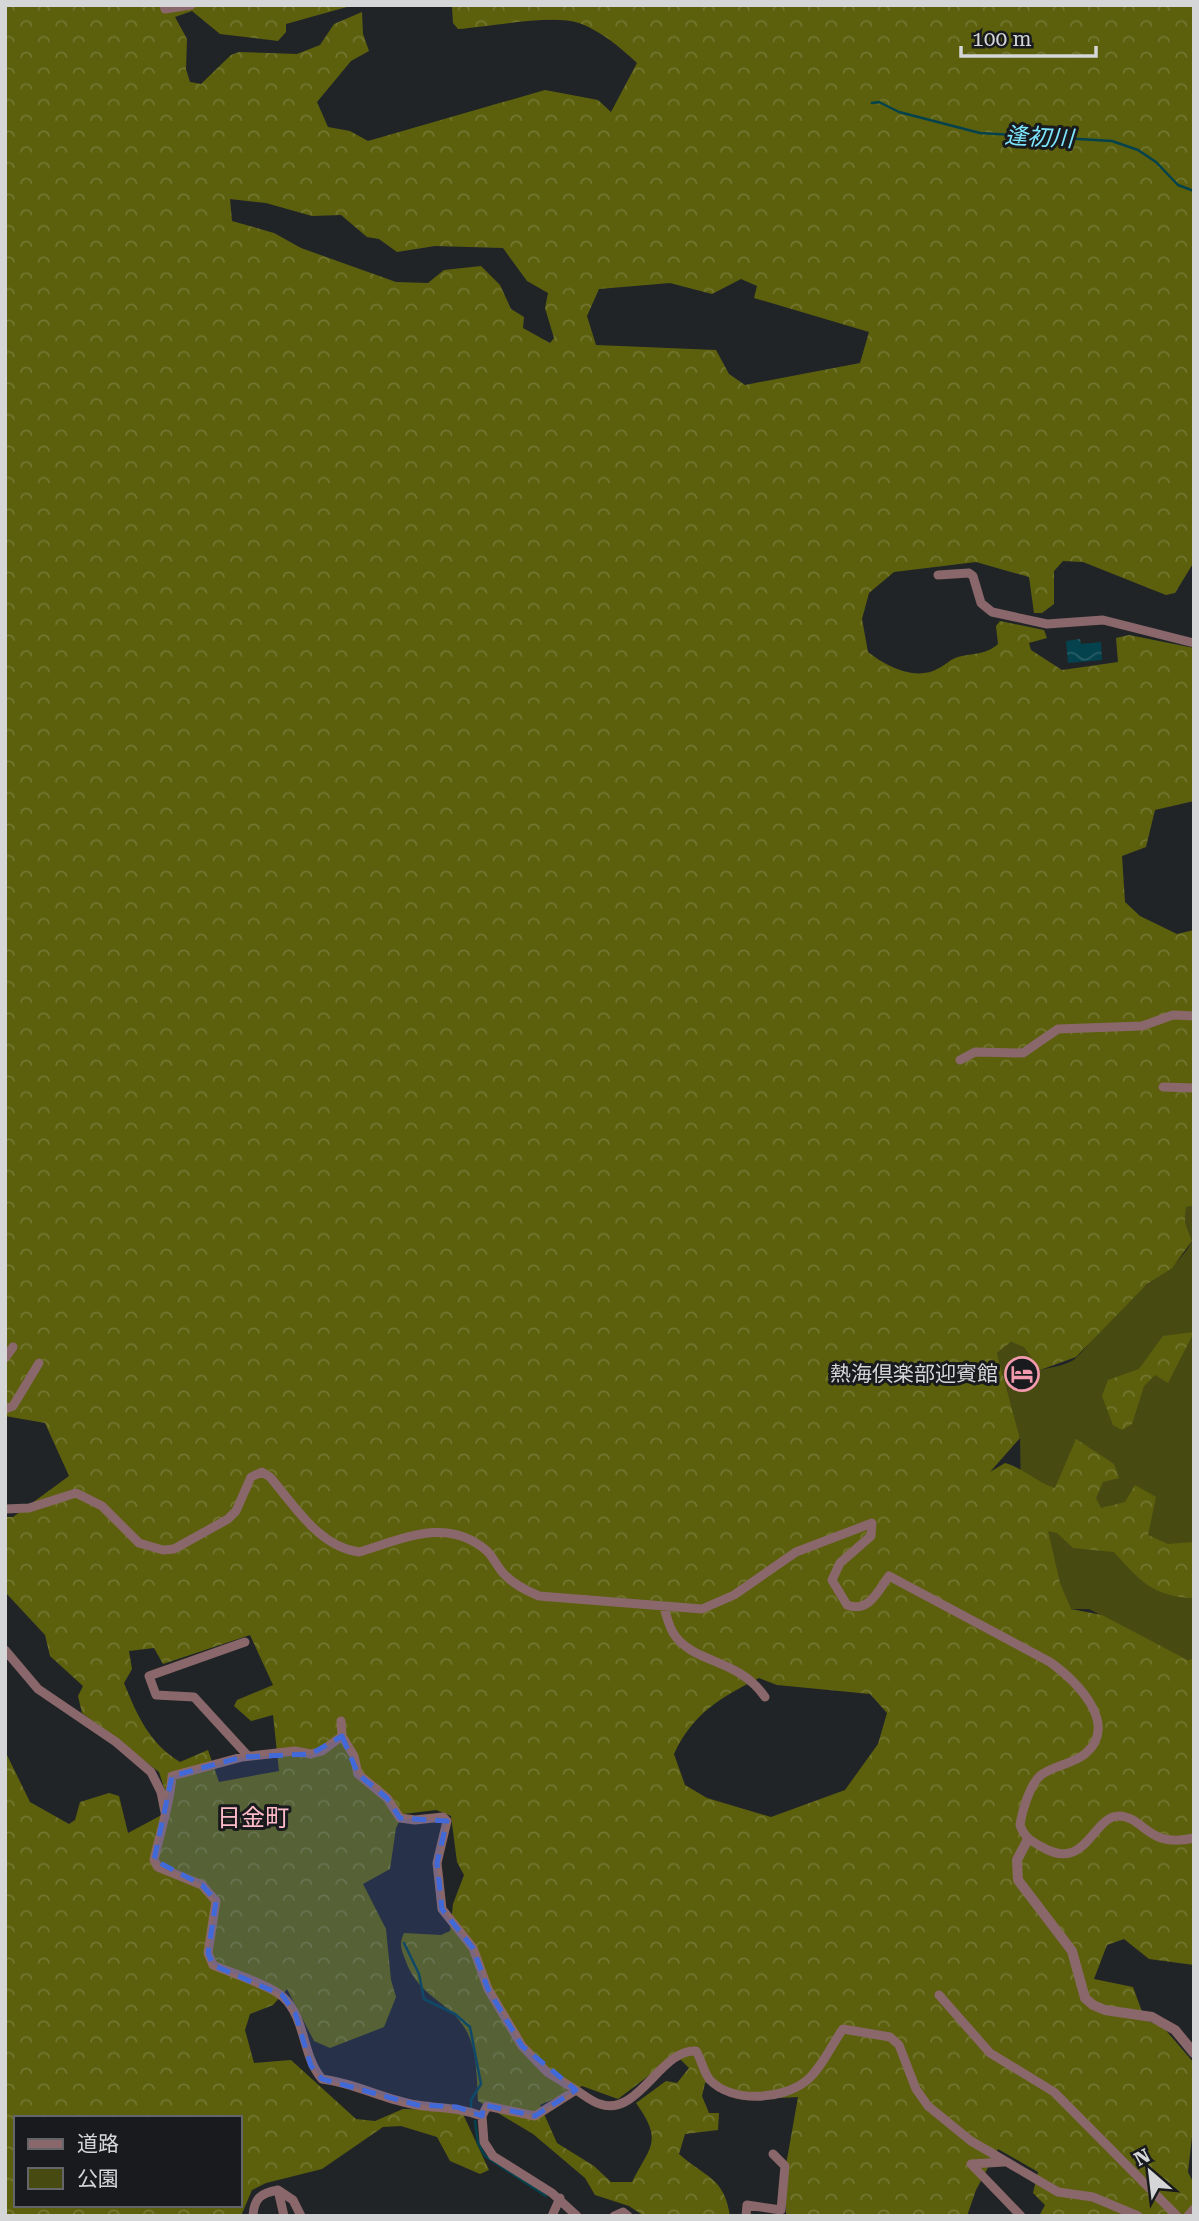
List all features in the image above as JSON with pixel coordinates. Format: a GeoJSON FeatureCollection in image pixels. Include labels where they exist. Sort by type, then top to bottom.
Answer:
{"type":"FeatureCollection","features":[{"type":"Feature","properties":{"kind":"street"},"geometry":{"type":"LineString","coordinates":[[164,5],[164,9],[191,5]]}},
{"type":"Feature","properties":{"kind":"street"},"geometry":{"type":"LineString","coordinates":[[938,575],[969,573],[973,576],[981,604],[992,612],[1047,624],[1103,620],[1194,643]]}},
{"type":"Feature","properties":{"kind":"street"},"geometry":{"type":"LineString","coordinates":[[960,1060],[970,1053],[1023,1053],[1058,1029],[1142,1026],[1173,1016],[1194,1016]]}},
{"type":"Feature","properties":{"kind":"street"},"geometry":{"type":"LineString","coordinates":[[1163,1087],[1194,1088]]}},
{"type":"Feature","properties":{"kind":"street"},"geometry":{"type":"LineString","coordinates":[[5,1358],[13,1347]]}},
{"type":"Feature","properties":{"kind":"street"},"geometry":{"type":"LineString","coordinates":[[5,1409],[13,1406],[39,1363]]}},
{"type":"Feature","properties":{"kind":"street"},"geometry":{"type":"LineString","coordinates":[[5,1509],[29,1508],[76,1493],[102,1506],[139,1543],[163,1550],[174,1549],[228,1519],[236,1511],[251,1477],[262,1472],[270,1477],[329,1543],[348,1551],[359,1552],[432,1531],[449,1531],[468,1538],[488,1552],[502,1572],[519,1587],[539,1596],[664,1606],[686,1611],[718,1603],[796,1552],[872,1523],[871,1536],[840,1563],[834,1573],[833,1586],[847,1605],[855,1608],[865,1606],[889,1576],[1050,1662],[1066,1674],[1096,1710],[1098,1736],[1093,1745],[1071,1762],[1041,1774],[1035,1783],[1020,1825],[1028,1839],[1054,1852],[1077,1850],[1086,1845],[1107,1820],[1116,1816],[1126,1817],[1157,1839],[1194,1838]]}},
{"type":"Feature","properties":{"kind":"street"},"geometry":{"type":"LineString","coordinates":[[664,1606],[674,1635],[682,1644],[744,1674],[755,1682],[765,1697]]}},
{"type":"Feature","properties":{"kind":"street"},"geometry":{"type":"LineString","coordinates":[[245,1642],[149,1676],[156,1695],[194,1697],[248,1756]]}},
{"type":"Feature","properties":{"kind":"street"},"geometry":{"type":"LineString","coordinates":[[5,1650],[38,1689],[116,1742],[151,1772],[161,1792],[165,1812]]}},
{"type":"Feature","properties":{"kind":"street"},"geometry":{"type":"LineString","coordinates":[[341,1721],[342,1736],[355,1756],[358,1774],[387,1798],[400,1818],[415,1820],[443,1817],[447,1821],[437,1863],[442,1909],[473,1948],[488,1989],[522,2046],[548,2072],[576,2091],[600,2105],[612,2106],[643,2089],[660,2068],[687,2050],[696,2051],[713,2083],[734,2094],[745,2096],[785,2092],[807,2080],[843,2029],[890,2037],[899,2045],[916,2090],[947,2124],[1004,2162],[1058,2192],[1093,2197],[1131,2215]]}},
{"type":"Feature","properties":{"kind":"street"},"geometry":{"type":"LineString","coordinates":[[342,1736],[322,1751],[311,1754],[295,1751],[248,1756],[172,1776],[171,1800],[165,1812],[154,1860],[158,1867],[202,1885],[216,1901],[208,1953],[213,1965],[282,1995],[295,2013],[311,2066],[322,2079],[348,2082],[417,2105],[457,2107],[482,2116]]}},
{"type":"Feature","properties":{"kind":"street"},"geometry":{"type":"LineString","coordinates":[[1028,1839],[1017,1860],[1018,1880],[1072,1951],[1085,1997],[1093,2005],[1105,2010],[1135,2012],[1164,2023],[1175,2030],[1194,2053]]}},
{"type":"Feature","properties":{"kind":"street"},"geometry":{"type":"LineString","coordinates":[[939,1995],[990,2053],[1054,2091],[1177,2216]]}},
{"type":"Feature","properties":{"kind":"street"},"geometry":{"type":"LineString","coordinates":[[576,2091],[535,2116],[487,2106],[482,2116],[484,2142],[493,2156],[559,2198],[578,2216]]}},
{"type":"Feature","properties":{"kind":"street"},"geometry":{"type":"LineString","coordinates":[[746,2216],[747,2205],[782,2210],[785,2166],[773,2154]]}},
{"type":"Feature","properties":{"kind":"street"},"geometry":{"type":"LineString","coordinates":[[1004,2162],[971,2164],[1021,2216]]}},
{"type":"Feature","properties":{"kind":"street"},"geometry":{"type":"LineString","coordinates":[[253,2216],[257,2198],[264,2192],[278,2190],[293,2200],[301,2216]]}},
{"type":"Feature","properties":{"kind":"street"},"geometry":{"type":"LineString","coordinates":[[278,2190],[284,2216]]}},
{"type":"Feature","properties":{"kind":"street"},"geometry":{"type":"LineString","coordinates":[[552,2216],[559,2198]]}},
{"type":"Feature","properties":{"kind":"street"},"geometry":{"type":"LineString","coordinates":[[1188,2216],[1194,2209]]}},
{"type":"Feature","properties":{"kind":"street"},"geometry":{"type":"LineString","coordinates":[[614,2216],[624,2212],[628,2216]]}},
{"type":"Feature","properties":{"kind":"highlighted area"},"geometry":{"type":"Polygon","coordinates":[[[342,1736],[358,1774],[387,1798],[400,1818],[447,1821],[437,1863],[442,1909],[473,1948],[488,1989],[522,2046],[576,2090],[535,2116],[484,2105],[482,2116],[457,2107],[417,2105],[322,2079],[311,2066],[295,2013],[282,1995],[213,1965],[208,1953],[216,1901],[202,1885],[154,1860],[172,1776],[242,1757],[311,1754],[342,1736]]]}},
{"type":"Feature","properties":{"kind":"green space"},"geometry":{"type":"Polygon","coordinates":[[[5,5],[354,5],[286,24],[286,32],[278,41],[220,34],[192,11],[175,17],[187,39],[186,69],[190,82],[201,84],[231,55],[239,52],[297,54],[320,45],[334,24],[362,12],[363,34],[369,51],[351,61],[317,102],[328,127],[350,131],[368,141],[545,90],[598,100],[611,112],[637,63],[603,35],[579,23],[537,20],[458,29],[453,23],[452,7],[455,5],[1194,5],[1194,562],[1175,593],[1166,595],[1083,562],[1063,561],[1054,571],[1054,604],[1042,613],[1034,613],[1029,577],[976,562],[894,572],[869,593],[862,619],[868,652],[892,667],[911,673],[930,672],[955,658],[993,648],[998,644],[996,626],[1000,621],[1044,630],[1047,638],[1029,643],[1031,650],[1062,670],[1118,662],[1116,638],[1129,635],[1194,648],[1194,801],[1155,810],[1146,847],[1122,856],[1125,902],[1140,916],[1177,934],[1194,930],[1194,1206],[1186,1207],[1185,1222],[1192,1241],[1172,1268],[1146,1285],[1076,1357],[1040,1370],[1024,1347],[1011,1342],[997,1353],[1020,1438],[990,1472],[1005,1463],[1055,1488],[1076,1439],[1114,1464],[1119,1478],[1103,1482],[1096,1498],[1101,1508],[1125,1502],[1135,1485],[1156,1497],[1148,1535],[1168,1544],[1194,1542],[1194,1598],[1168,1594],[1148,1585],[1114,1552],[1073,1548],[1057,1533],[1048,1531],[1060,1583],[1071,1609],[1102,1615],[1188,1660],[1194,1658],[1194,1965],[1149,1959],[1124,1939],[1107,1945],[1094,1979],[1133,1987],[1145,2020],[1163,2027],[1194,2063],[1194,2119],[1188,2172],[1194,2184],[1194,2216],[1039,2216],[1045,2205],[1033,2193],[1038,2172],[998,2149],[976,2190],[967,2216],[786,2216],[786,2165],[798,2097],[780,2098],[780,2092],[738,2095],[710,2080],[705,2083],[702,2096],[709,2113],[719,2113],[718,2130],[685,2134],[679,2154],[718,2186],[730,2216],[644,2216],[629,2206],[595,2195],[585,2178],[533,2134],[478,2101],[475,2056],[467,2032],[452,2013],[418,1982],[405,1959],[401,1946],[404,1933],[441,1935],[450,1931],[453,1904],[464,1875],[457,1862],[451,1816],[436,1810],[403,1814],[396,1828],[390,1869],[363,1884],[386,1929],[391,1980],[396,1997],[384,2027],[330,2048],[314,2041],[287,1989],[273,2005],[250,2014],[245,2030],[254,2063],[291,2060],[356,2119],[375,2121],[403,2109],[448,2110],[463,2114],[489,2170],[480,2174],[450,2161],[437,2137],[401,2126],[383,2127],[322,2169],[266,2183],[252,2190],[241,2216],[5,2216],[5,1751],[30,1802],[69,1824],[75,1820],[80,1802],[109,1793],[119,1796],[128,1833],[171,1810],[159,1772],[82,1713],[78,1696],[83,1686],[50,1656],[45,1635],[5,1592],[5,1517],[13,1517],[69,1476],[45,1423],[5,1416],[5,5]],[[230,199],[232,221],[274,233],[301,248],[396,282],[428,283],[444,270],[481,266],[500,285],[511,309],[524,317],[523,328],[550,343],[554,338],[545,308],[548,293],[527,281],[503,248],[435,246],[397,252],[379,239],[367,237],[341,215],[312,216],[266,203],[230,199]],[[741,279],[712,294],[670,283],[599,289],[587,316],[596,345],[716,350],[729,374],[745,385],[860,363],[869,332],[754,298],[757,286],[741,279]],[[250,1635],[163,1664],[154,1648],[129,1651],[132,1669],[124,1683],[139,1717],[160,1746],[180,1762],[208,1750],[219,1782],[279,1771],[273,1715],[251,1721],[234,1706],[237,1700],[273,1685],[250,1635]],[[759,1678],[720,1700],[690,1728],[674,1754],[685,1785],[707,1798],[771,1817],[845,1790],[878,1744],[887,1713],[870,1694],[777,1685],[759,1678]],[[676,2055],[618,2099],[582,2086],[540,2105],[557,2143],[594,2166],[611,2182],[632,2182],[649,2151],[652,2135],[636,2103],[666,2081],[677,2083],[689,2068],[676,2055]]]}},
{"type":"Feature","properties":{"kind":"green space"},"geometry":{"type":"Polygon","coordinates":[[[1194,1206],[1194,1658],[1188,1660],[1089,1609],[1071,1609],[1065,1600],[1021,1493],[1020,1438],[997,1353],[1011,1342],[1025,1347],[1040,1370],[1072,1361],[1121,1305],[1169,1268],[1186,1251],[1192,1241],[1185,1222],[1186,1207],[1194,1206]]]}},
{"type":"Feature","properties":{"kind":"green space"},"geometry":{"type":"Polygon","coordinates":[[[1194,1332],[1168,1383],[1155,1375],[1144,1386],[1132,1424],[1122,1430],[1113,1425],[1102,1396],[1108,1380],[1139,1369],[1163,1336],[1194,1332]]]}},
{"type":"Feature","properties":{"kind":"water"},"geometry":{"type":"Polygon","coordinates":[[[1080,639],[1081,644],[1101,642],[1102,660],[1068,663],[1066,641],[1080,639]]]}},
{"type":"Feature","properties":{"kind":"waterway","name":"逢初川"},"geometry":{"type":"LineString","coordinates":[[872,103],[879,102],[899,112],[980,133],[1112,141],[1138,150],[1156,162],[1178,185],[1194,191]]}},
{"type":"Feature","properties":{"kind":"waterway"},"geometry":{"type":"LineString","coordinates":[[404,1943],[419,1974],[424,1999],[455,2014],[470,2027],[481,2084],[471,2100],[471,2107]]}},
{"type":"Feature","properties":{"kind":"waterway"},"geometry":{"type":"LineString","coordinates":[[475,2121],[478,2143],[485,2156],[546,2196]]}},
{"type":"Feature","properties":{"kind":"place","name":"熱海倶楽部迎賓館"},"geometry":{"type":"Point","coordinates":[1022,1374]}},
{"type":"Feature","properties":{"kind":"district","name":"日金町"},"geometry":{"type":"Point","coordinates":[253,1818]}}]}
